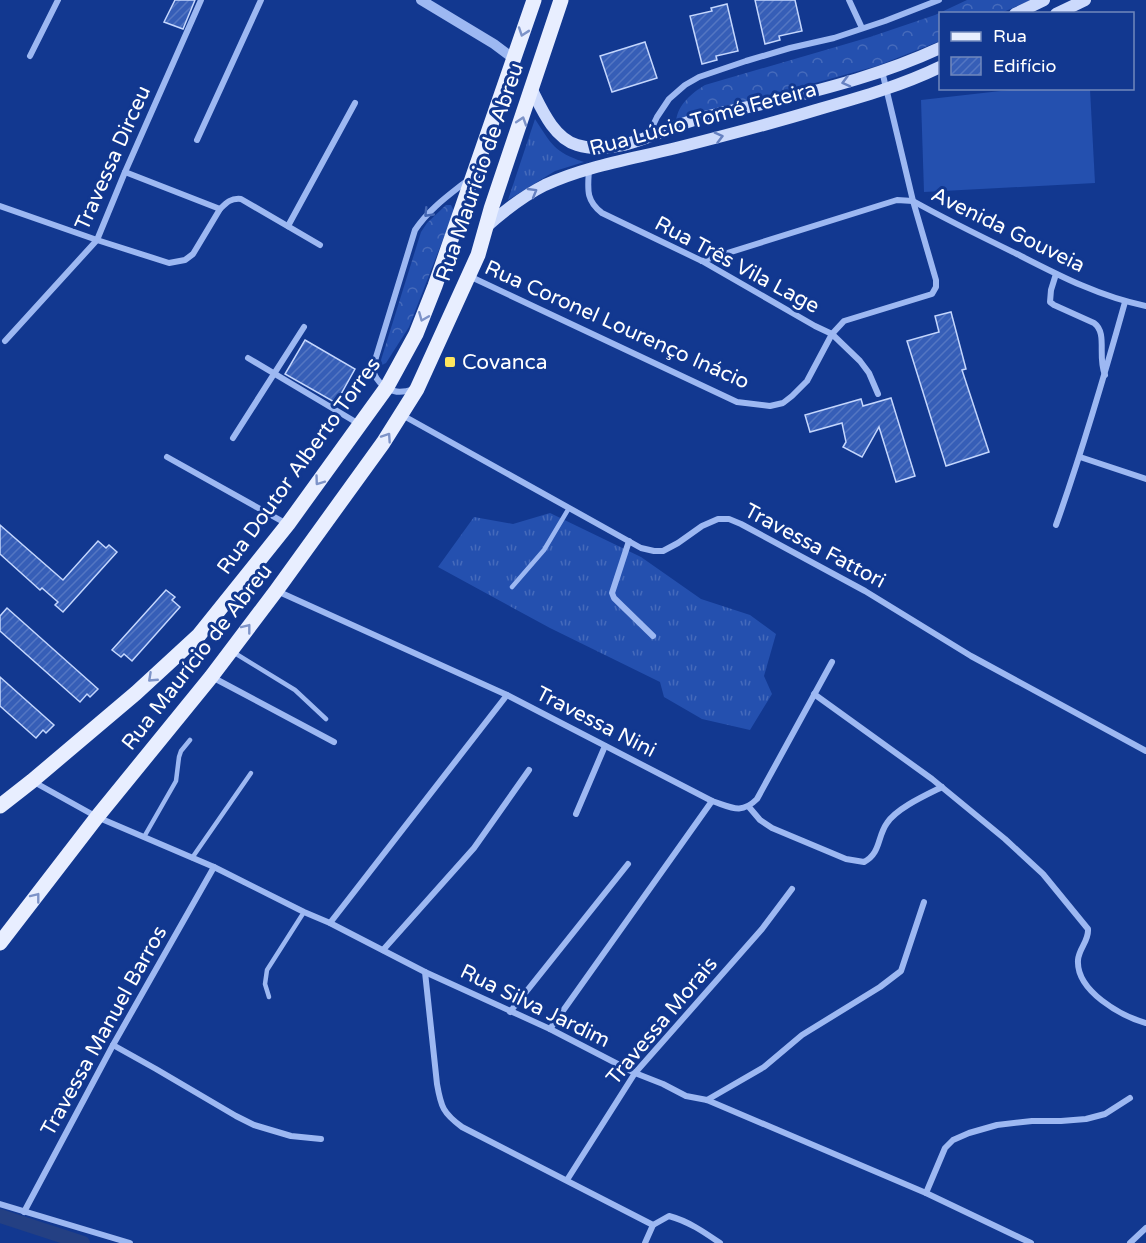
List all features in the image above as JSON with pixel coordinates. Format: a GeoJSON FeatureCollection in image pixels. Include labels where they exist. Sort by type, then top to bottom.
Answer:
{"type":"FeatureCollection","features":[{"type":"Feature","properties":{"kind":"main road","name":"Rua Doutor Alberto Torres"},"geometry":{"type":"LineString","coordinates":[[0,806],[33,781],[136,693],[199,635],[288,524],[387,387],[416,334],[435,286],[534,0]]}},
{"type":"Feature","properties":{"kind":"main road","name":"Rua Maurício de Abreu"},"geometry":{"type":"LineString","coordinates":[[0,944],[97,817],[211,677],[276,591],[383,443],[417,388],[478,255],[561,0]]}},
{"type":"Feature","properties":{"kind":"main road"},"geometry":{"type":"LineString","coordinates":[[1019,12],[1044,0]]}},
{"type":"Feature","properties":{"kind":"main road"},"geometry":{"type":"LineString","coordinates":[[1060,12],[1085,0]]}},
{"type":"Feature","properties":{"kind":"main road","name":"Rua Lúcio Tomé Feteira"},"geometry":{"type":"LineString","coordinates":[[532,90],[555,129],[570,142],[589,147],[609,147],[647,138],[692,121],[800,95],[882,71],[939,48]]}},
{"type":"Feature","properties":{"kind":"main road","name":"Rua Lúcio Tomé Feteira"},"geometry":{"type":"LineString","coordinates":[[486,227],[503,212],[536,190],[590,168],[676,148],[869,95],[918,78],[939,68]]}},
{"type":"Feature","properties":{"kind":"street"},"geometry":{"type":"LineString","coordinates":[[30,56],[58,0]]}},
{"type":"Feature","properties":{"kind":"street","name":"Travessa Dirceu"},"geometry":{"type":"LineString","coordinates":[[6,340],[97,240],[201,0]]}},
{"type":"Feature","properties":{"kind":"street"},"geometry":{"type":"LineString","coordinates":[[197,140],[261,0]]}},
{"type":"Feature","properties":{"kind":"street"},"geometry":{"type":"LineString","coordinates":[[421,0],[494,44],[514,59]]}},
{"type":"Feature","properties":{"kind":"street"},"geometry":{"type":"LineString","coordinates":[[849,0],[862,28]]}},
{"type":"Feature","properties":{"kind":"street"},"geometry":{"type":"LineString","coordinates":[[647,138],[669,99],[685,85],[699,77],[790,48],[834,38],[939,0]]}},
{"type":"Feature","properties":{"kind":"street","name":"Avenida Gouveia"},"geometry":{"type":"LineString","coordinates":[[882,71],[913,201],[1056,274],[1125,302],[1146,306]]}},
{"type":"Feature","properties":{"kind":"street"},"geometry":{"type":"LineString","coordinates":[[288,226],[356,103]]}},
{"type":"Feature","properties":{"kind":"street","name":"Rua Três Vila Lage"},"geometry":{"type":"LineString","coordinates":[[590,168],[589,197],[595,208],[702,261],[832,334],[860,361],[878,394]]}},
{"type":"Feature","properties":{"kind":"street"},"geometry":{"type":"LineString","coordinates":[[125,172],[220,209]]}},
{"type":"Feature","properties":{"kind":"street"},"geometry":{"type":"LineString","coordinates":[[417,388],[399,392],[392,391],[376,378],[373,367],[415,230],[423,217],[473,176]]}},
{"type":"Feature","properties":{"kind":"street"},"geometry":{"type":"LineString","coordinates":[[0,206],[169,263],[185,260],[193,254],[220,209],[235,198],[241,199],[320,245]]}},
{"type":"Feature","properties":{"kind":"street"},"geometry":{"type":"LineString","coordinates":[[702,261],[897,200],[913,201]]}},
{"type":"Feature","properties":{"kind":"street","name":"Rua Coronel Lourenço Inácio"},"geometry":{"type":"LineString","coordinates":[[468,276],[737,402],[770,406],[783,403],[807,381],[832,334],[844,321],[932,294],[936,287],[934,270],[913,201]]}},
{"type":"Feature","properties":{"kind":"street"},"geometry":{"type":"LineString","coordinates":[[1056,274],[1050,302],[1099,326],[1102,336],[1102,368],[1105,375]]}},
{"type":"Feature","properties":{"kind":"street"},"geometry":{"type":"LineString","coordinates":[[1056,525],[1080,457],[1125,302]]}},
{"type":"Feature","properties":{"kind":"street"},"geometry":{"type":"LineString","coordinates":[[233,438],[304,327]]}},
{"type":"Feature","properties":{"kind":"street"},"geometry":{"type":"LineString","coordinates":[[248,358],[360,424]]}},
{"type":"Feature","properties":{"kind":"street","name":"Travessa Fattori"},"geometry":{"type":"LineString","coordinates":[[401,414],[641,548],[654,551],[663,550],[718,519],[729,519],[741,524],[865,591],[971,656],[1146,751]]}},
{"type":"Feature","properties":{"kind":"street"},"geometry":{"type":"LineString","coordinates":[[167,457],[288,524]]}},
{"type":"Feature","properties":{"kind":"street"},"geometry":{"type":"LineString","coordinates":[[1080,457],[1146,478]]}},
{"type":"Feature","properties":{"kind":"street"},"geometry":{"type":"LineString","coordinates":[[629,541],[612,593],[614,598],[653,636]]}},
{"type":"Feature","properties":{"kind":"street","name":"Travessa Nini"},"geometry":{"type":"LineString","coordinates":[[276,591],[507,695],[712,801],[734,807],[749,807]]}},
{"type":"Feature","properties":{"kind":"street"},"geometry":{"type":"LineString","coordinates":[[832,662],[757,799],[749,807],[760,820],[771,828],[846,859],[864,862],[871,859],[876,851],[885,824],[891,818],[942,787]]}},
{"type":"Feature","properties":{"kind":"street"},"geometry":{"type":"LineString","coordinates":[[211,677],[334,742]]}},
{"type":"Feature","properties":{"kind":"street"},"geometry":{"type":"LineString","coordinates":[[814,694],[942,787],[1043,874],[1089,929],[1089,936],[1078,961],[1079,972],[1086,984],[1098,998],[1116,1010],[1146,1023]]}},
{"type":"Feature","properties":{"kind":"street"},"geometry":{"type":"LineString","coordinates":[[330,923],[507,695]]}},
{"type":"Feature","properties":{"kind":"street"},"geometry":{"type":"LineString","coordinates":[[576,814],[605,746]]}},
{"type":"Feature","properties":{"kind":"street"},"geometry":{"type":"LineString","coordinates":[[383,950],[474,848],[529,770]]}},
{"type":"Feature","properties":{"kind":"street","name":"Rua Silva Jardim"},"geometry":{"type":"LineString","coordinates":[[33,781],[97,817],[214,867],[635,1073],[686,1096],[707,1100],[926,1193],[1031,1243]]}},
{"type":"Feature","properties":{"kind":"street"},"geometry":{"type":"LineString","coordinates":[[549,1029],[712,801]]}},
{"type":"Feature","properties":{"kind":"street"},"geometry":{"type":"LineString","coordinates":[[510,1012],[628,864]]}},
{"type":"Feature","properties":{"kind":"street","name":"Travessa Manuel Barros"},"geometry":{"type":"LineString","coordinates":[[24,1212],[113,1045],[214,867]]}},
{"type":"Feature","properties":{"kind":"street","name":"Travessa Morais"},"geometry":{"type":"LineString","coordinates":[[567,1180],[635,1073],[762,929],[792,889]]}},
{"type":"Feature","properties":{"kind":"street"},"geometry":{"type":"LineString","coordinates":[[707,1100],[764,1067],[802,1035],[880,987],[901,971],[924,902]]}},
{"type":"Feature","properties":{"kind":"street"},"geometry":{"type":"LineString","coordinates":[[425,972],[437,1084],[445,1113],[462,1127],[653,1225]]}},
{"type":"Feature","properties":{"kind":"street"},"geometry":{"type":"LineString","coordinates":[[113,1045],[254,1125],[291,1136],[321,1139]]}},
{"type":"Feature","properties":{"kind":"street"},"geometry":{"type":"LineString","coordinates":[[926,1193],[945,1148],[953,1140],[997,1125],[1086,1119],[1105,1114],[1130,1098]]}},
{"type":"Feature","properties":{"kind":"street"},"geometry":{"type":"LineString","coordinates":[[0,1204],[130,1243]]}},
{"type":"Feature","properties":{"kind":"street"},"geometry":{"type":"LineString","coordinates":[[645,1243],[653,1225],[669,1216],[687,1222],[720,1243]]}},
{"type":"Feature","properties":{"kind":"street"},"geometry":{"type":"LineString","coordinates":[[1130,1243],[1146,1228]]}},
{"type":"Feature","properties":{"kind":"lane"},"geometry":{"type":"LineString","coordinates":[[512,587],[544,550],[568,508]]}},
{"type":"Feature","properties":{"kind":"lane"},"geometry":{"type":"LineString","coordinates":[[230,650],[296,690],[326,719]]}},
{"type":"Feature","properties":{"kind":"lane"},"geometry":{"type":"LineString","coordinates":[[144,837],[176,781],[179,757],[190,740]]}},
{"type":"Feature","properties":{"kind":"lane"},"geometry":{"type":"LineString","coordinates":[[192,858],[251,773]]}},
{"type":"Feature","properties":{"kind":"lane"},"geometry":{"type":"LineString","coordinates":[[269,997],[265,984],[267,970],[304,912]]}},
{"type":"Feature","properties":{"kind":"green space"},"geometry":{"type":"Polygon","coordinates":[[[967,0],[1031,0],[1003,12],[941,12],[967,0]]]}},
{"type":"Feature","properties":{"kind":"green space"},"geometry":{"type":"Polygon","coordinates":[[[939,13],[939,41],[877,66],[676,121],[683,104],[705,85],[870,37],[939,13]]]}},
{"type":"Feature","properties":{"kind":"green space"},"geometry":{"type":"Polygon","coordinates":[[[1009,90],[1090,90],[1095,183],[924,192],[921,100],[1009,90]]]}},
{"type":"Feature","properties":{"kind":"green space"},"geometry":{"type":"Polygon","coordinates":[[[535,119],[560,151],[584,162],[555,171],[508,200],[535,119]]]}},
{"type":"Feature","properties":{"kind":"green space"},"geometry":{"type":"Polygon","coordinates":[[[446,205],[451,205],[454,211],[409,327],[386,363],[382,365],[381,360],[421,232],[446,205]]]}},
{"type":"Feature","properties":{"kind":"green space"},"geometry":{"type":"Polygon","coordinates":[[[550,513],[641,557],[701,599],[750,615],[776,634],[764,676],[772,694],[750,730],[702,719],[664,697],[660,682],[550,628],[438,567],[474,517],[513,524],[550,513]]]}},
{"type":"Feature","properties":{"kind":"building"},"geometry":{"type":"Polygon","coordinates":[[[175,0],[195,0],[183,29],[164,22],[175,0]]]}},
{"type":"Feature","properties":{"kind":"building"},"geometry":{"type":"Polygon","coordinates":[[[755,0],[795,0],[802,31],[779,36],[780,40],[765,44],[755,0]]]}},
{"type":"Feature","properties":{"kind":"building"},"geometry":{"type":"Polygon","coordinates":[[[727,4],[738,51],[716,56],[717,60],[702,64],[690,16],[712,11],[711,8],[727,4]]]}},
{"type":"Feature","properties":{"kind":"building"},"geometry":{"type":"Polygon","coordinates":[[[645,42],[657,78],[612,92],[600,56],[645,42]]]}},
{"type":"Feature","properties":{"kind":"building"},"geometry":{"type":"Polygon","coordinates":[[[951,312],[966,369],[962,370],[989,452],[946,466],[907,341],[939,332],[935,316],[951,312]]]}},
{"type":"Feature","properties":{"kind":"building"},"geometry":{"type":"Polygon","coordinates":[[[305,340],[355,369],[336,403],[285,374],[305,340]]]}},
{"type":"Feature","properties":{"kind":"building"},"geometry":{"type":"Polygon","coordinates":[[[891,398],[915,476],[896,482],[879,427],[862,457],[843,447],[846,442],[842,423],[810,432],[805,415],[861,399],[863,406],[891,398]]]}},
{"type":"Feature","properties":{"kind":"building"},"geometry":{"type":"Polygon","coordinates":[[[0,525],[63,580],[98,541],[106,548],[109,545],[117,552],[63,612],[55,605],[58,602],[42,588],[40,590],[0,554],[0,525]]]}},
{"type":"Feature","properties":{"kind":"building"},"geometry":{"type":"Polygon","coordinates":[[[166,590],[175,597],[172,600],[180,607],[132,661],[124,654],[121,657],[112,650],[166,590]]]}},
{"type":"Feature","properties":{"kind":"building"},"geometry":{"type":"Polygon","coordinates":[[[7,608],[98,689],[90,697],[87,694],[80,702],[0,631],[0,616],[7,608]]]}},
{"type":"Feature","properties":{"kind":"building"},"geometry":{"type":"Polygon","coordinates":[[[0,677],[54,725],[46,733],[43,730],[36,738],[0,706],[0,677]]]}},
{"type":"Feature","properties":{"kind":"waterway"},"geometry":{"type":"LineString","coordinates":[[0,1216],[83,1243]]}},
{"type":"Feature","properties":{"kind":"place","name":"Covanca"},"geometry":{"type":"Point","coordinates":[450,362]}}]}
